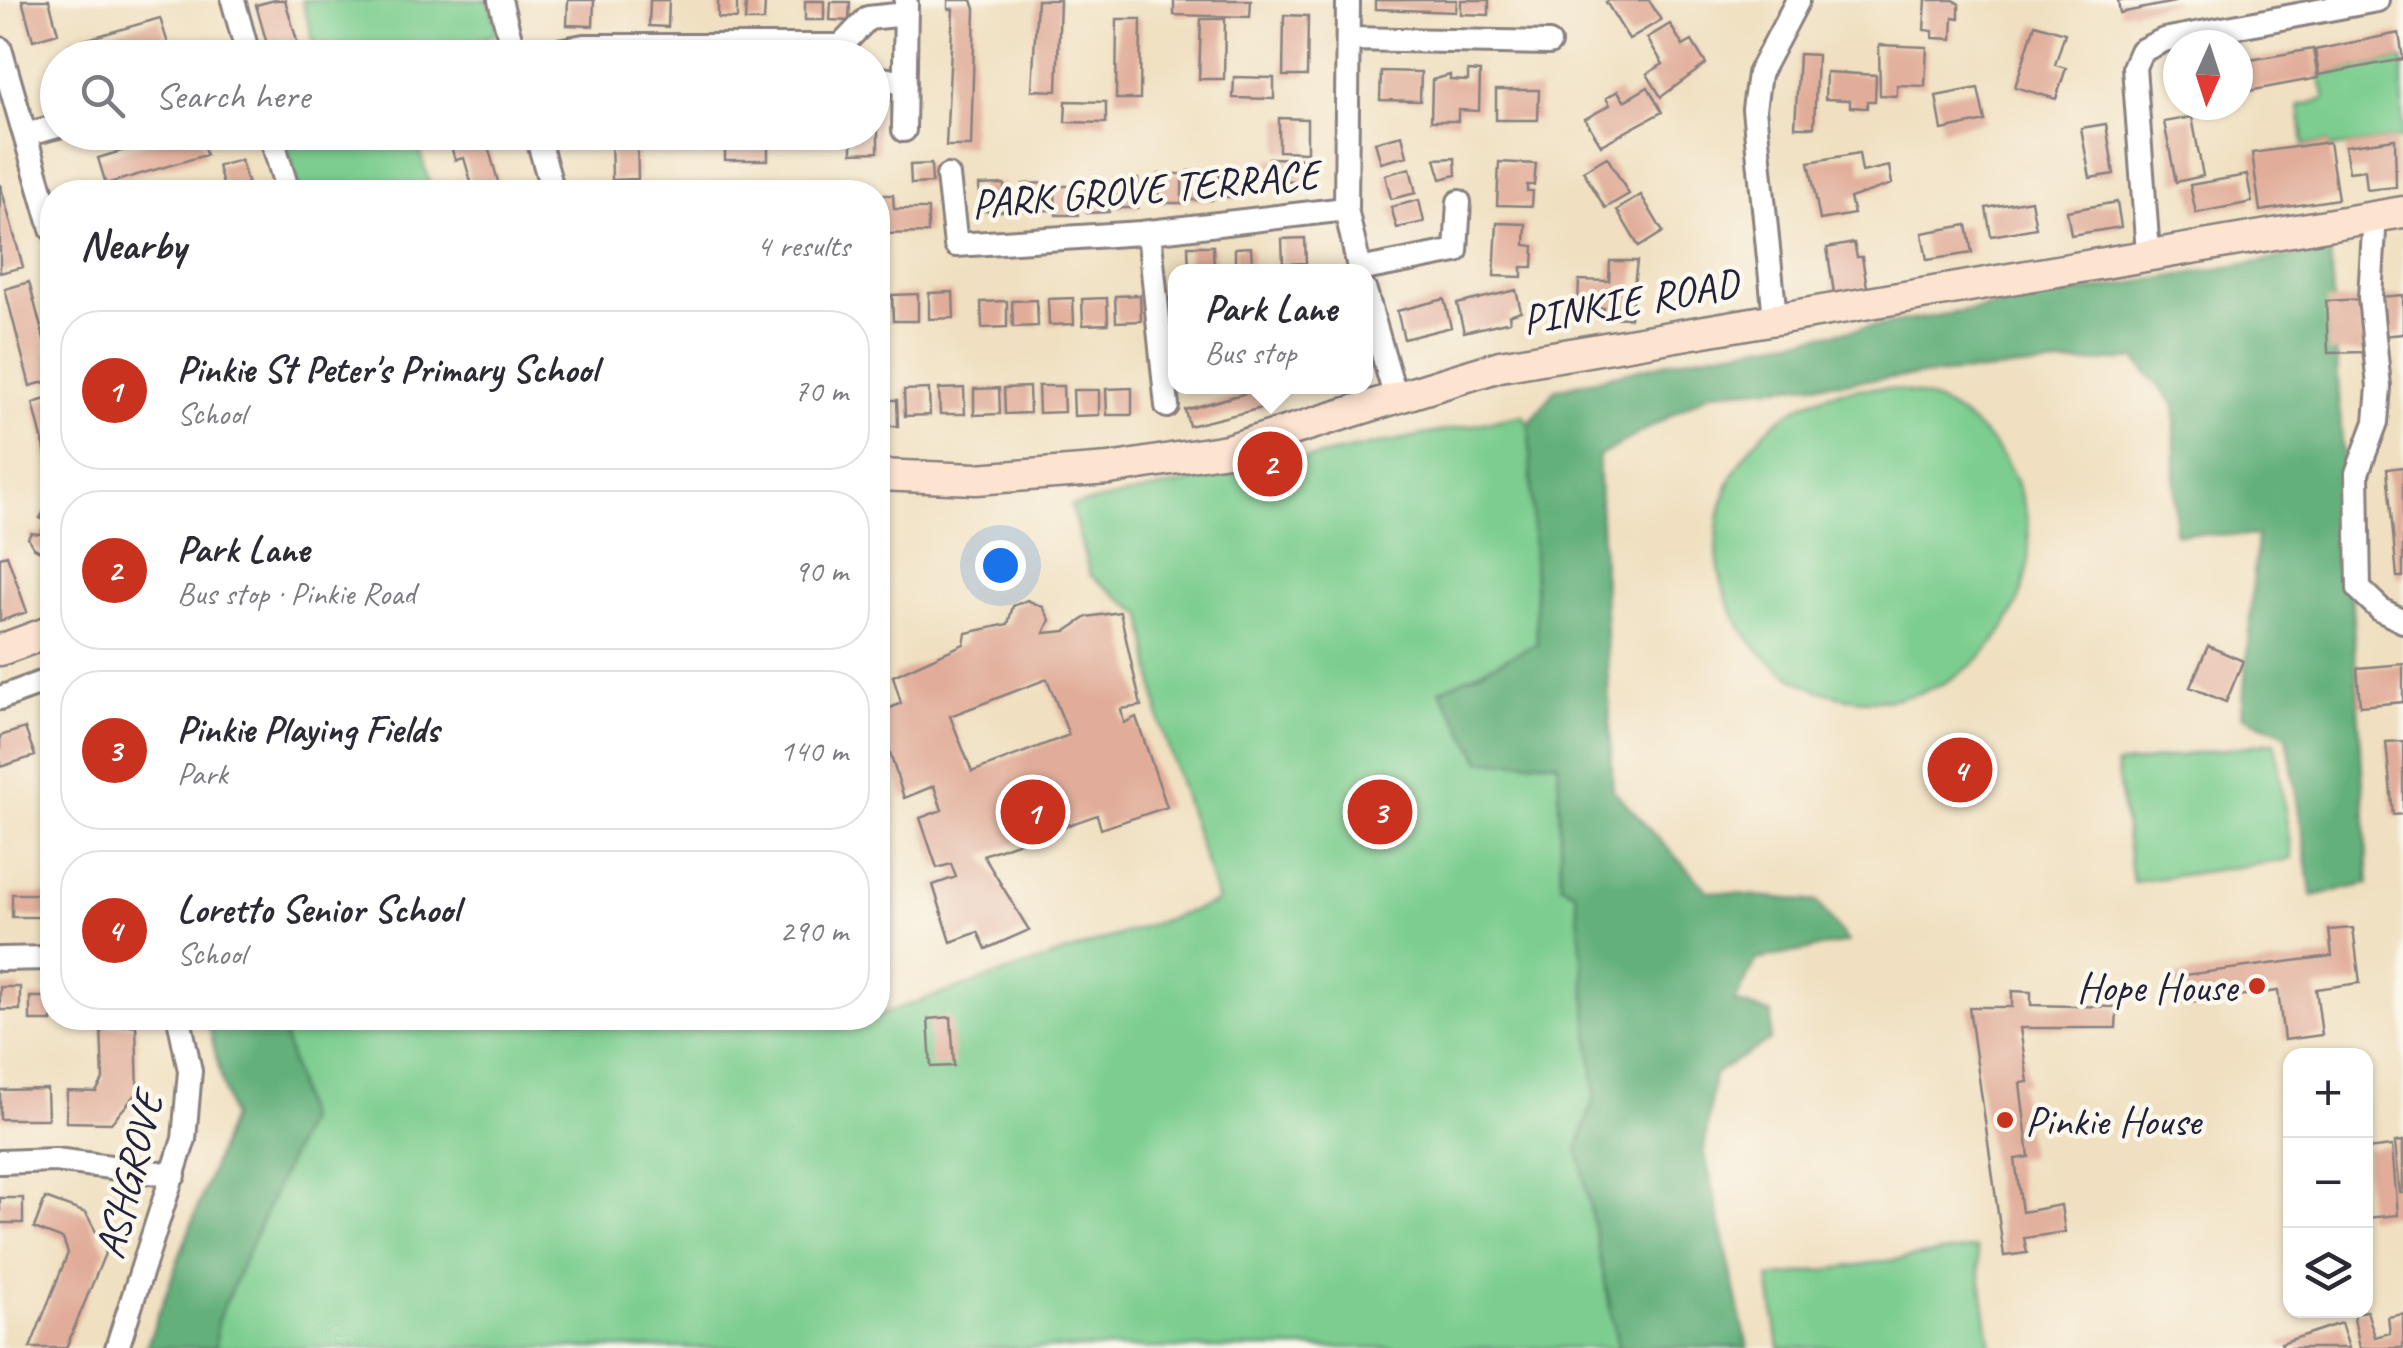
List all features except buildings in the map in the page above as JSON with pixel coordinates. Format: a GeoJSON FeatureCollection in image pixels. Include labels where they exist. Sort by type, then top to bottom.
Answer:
{"type":"FeatureCollection","features":[{"type":"Feature","properties":{"kind":"main road","name":"PINKIE ROAD"},"geometry":{"type":"LineString","coordinates":[[890,475],[976,479],[1108,469],[1227,450],[1500,366],[2389,213]]}},
{"type":"Feature","properties":{"kind":"main road"},"geometry":{"type":"LineString","coordinates":[[0,650],[40,635]]}},
{"type":"Feature","properties":{"kind":"street"},"geometry":{"type":"LineString","coordinates":[[232,0],[244,40]]}},
{"type":"Feature","properties":{"kind":"street"},"geometry":{"type":"LineString","coordinates":[[500,0],[512,40]]}},
{"type":"Feature","properties":{"kind":"street"},"geometry":{"type":"LineString","coordinates":[[1348,0],[1346,209],[1358,264]]}},
{"type":"Feature","properties":{"kind":"street"},"geometry":{"type":"LineString","coordinates":[[1775,318],[1754,109],[1759,74],[1798,0]]}},
{"type":"Feature","properties":{"kind":"street"},"geometry":{"type":"LineString","coordinates":[[2148,252],[2134,67],[2141,51],[2164,40],[2376,0]]}},
{"type":"Feature","properties":{"kind":"street"},"geometry":{"type":"LineString","coordinates":[[853,40],[868,18],[906,7],[904,130]]}},
{"type":"Feature","properties":{"kind":"street"},"geometry":{"type":"LineString","coordinates":[[1349,39],[1550,43]]}},
{"type":"Feature","properties":{"kind":"street"},"geometry":{"type":"LineString","coordinates":[[0,49],[40,186]]}},
{"type":"Feature","properties":{"kind":"street"},"geometry":{"type":"LineString","coordinates":[[890,79],[905,82]]}},
{"type":"Feature","properties":{"kind":"street"},"geometry":{"type":"LineString","coordinates":[[26,135],[40,131]]}},
{"type":"Feature","properties":{"kind":"street"},"geometry":{"type":"LineString","coordinates":[[275,150],[284,180]]}},
{"type":"Feature","properties":{"kind":"street"},"geometry":{"type":"LineString","coordinates":[[541,150],[549,180]]}},
{"type":"Feature","properties":{"kind":"street","name":"PARK GROVE TERRACE"},"geometry":{"type":"LineString","coordinates":[[948,176],[956,245],[1018,244],[1149,232],[1346,209]]}},
{"type":"Feature","properties":{"kind":"street"},"geometry":{"type":"LineString","coordinates":[[1373,268],[1456,251],[1459,202]]}},
{"type":"Feature","properties":{"kind":"street"},"geometry":{"type":"LineString","coordinates":[[2389,213],[2370,297],[2379,387],[2376,422],[2358,473],[2359,589],[2382,610],[2403,621]]}},
{"type":"Feature","properties":{"kind":"street"},"geometry":{"type":"LineString","coordinates":[[1149,232],[1166,406]]}},
{"type":"Feature","properties":{"kind":"street"},"geometry":{"type":"LineString","coordinates":[[1373,319],[1396,399]]}},
{"type":"Feature","properties":{"kind":"street"},"geometry":{"type":"LineString","coordinates":[[0,698],[40,684]]}},
{"type":"Feature","properties":{"kind":"street"},"geometry":{"type":"LineString","coordinates":[[0,960],[40,958]]}},
{"type":"Feature","properties":{"kind":"street","name":"ASHGROVE"},"geometry":{"type":"LineString","coordinates":[[117,1348],[174,1175],[191,1096],[180,1030]]}},
{"type":"Feature","properties":{"kind":"street"},"geometry":{"type":"LineString","coordinates":[[0,1162],[55,1160],[174,1175]]}},
{"type":"Feature","properties":{"kind":"green space"},"geometry":{"type":"Polygon","coordinates":[[[302,0],[489,0],[498,34],[476,40],[313,40],[302,0]]]}},
{"type":"Feature","properties":{"kind":"green space"},"geometry":{"type":"Polygon","coordinates":[[[2403,59],[2403,138],[2330,148],[2328,142],[2304,145],[2299,106],[2325,99],[2319,75],[2403,59]]]}},
{"type":"Feature","properties":{"kind":"green space"},"geometry":{"type":"Polygon","coordinates":[[[288,150],[419,150],[428,180],[296,180],[288,150]]]}},
{"type":"Feature","properties":{"kind":"green space"},"geometry":{"type":"Polygon","coordinates":[[[2330,250],[2369,884],[2312,896],[2287,735],[2242,715],[2257,536],[2175,533],[2175,405],[2135,359],[1712,392],[1598,457],[1613,790],[1708,891],[1817,902],[1848,942],[1756,960],[1735,1002],[1772,1014],[1770,1040],[1714,1074],[1704,1150],[1748,1348],[1618,1348],[1578,1147],[1595,1095],[1576,893],[1561,885],[1558,762],[1481,761],[1440,690],[1537,644],[1529,424],[1556,389],[1685,358],[2330,250]]]}},
{"type":"Feature","properties":{"kind":"green space"},"geometry":{"type":"Polygon","coordinates":[[[1888,388],[1918,394],[1947,406],[1984,433],[2017,484],[2026,513],[2026,575],[2017,604],[1984,655],[1947,682],[1918,694],[1858,700],[1828,694],[1799,682],[1752,643],[1735,618],[1723,589],[1717,529],[1723,499],[1735,470],[1774,423],[1799,406],[1828,394],[1888,388]]]}},
{"type":"Feature","properties":{"kind":"green space"},"geometry":{"type":"Polygon","coordinates":[[[1523,415],[1539,441],[1631,1348],[146,1348],[231,1117],[210,1030],[890,1030],[890,1011],[1218,902],[1160,722],[1143,615],[1090,575],[1071,506],[1523,415]]]}},
{"type":"Feature","properties":{"kind":"green space"},"geometry":{"type":"Polygon","coordinates":[[[2275,742],[2292,859],[2133,882],[2116,765],[2275,742]]]}},
{"type":"Feature","properties":{"kind":"green space"},"geometry":{"type":"Polygon","coordinates":[[[210,1030],[283,1030],[306,1120],[217,1322],[216,1348],[146,1348],[231,1117],[210,1030]]]}},
{"type":"Feature","properties":{"kind":"green space"},"geometry":{"type":"Polygon","coordinates":[[[1976,1248],[1991,1348],[1779,1348],[1769,1278],[1976,1248]]]}},
{"type":"Feature","properties":{"kind":"place","name":"Park Lane"},"geometry":{"type":"Point","coordinates":[1270,464]}},
{"type":"Feature","properties":{"kind":"place","name":"Loretto Senior School"},"geometry":{"type":"Point","coordinates":[1960,770]}},
{"type":"Feature","properties":{"kind":"place","name":"Pinkie St Peter's Primary School"},"geometry":{"type":"Point","coordinates":[1033,812]}},
{"type":"Feature","properties":{"kind":"place","name":"Pinkie Playing Fields"},"geometry":{"type":"Point","coordinates":[1380,812]}},
{"type":"Feature","properties":{"kind":"place","name":"Hope House"},"geometry":{"type":"Point","coordinates":[2257,986]}},
{"type":"Feature","properties":{"kind":"place","name":"Pinkie House"},"geometry":{"type":"Point","coordinates":[2005,1120]}}]}
